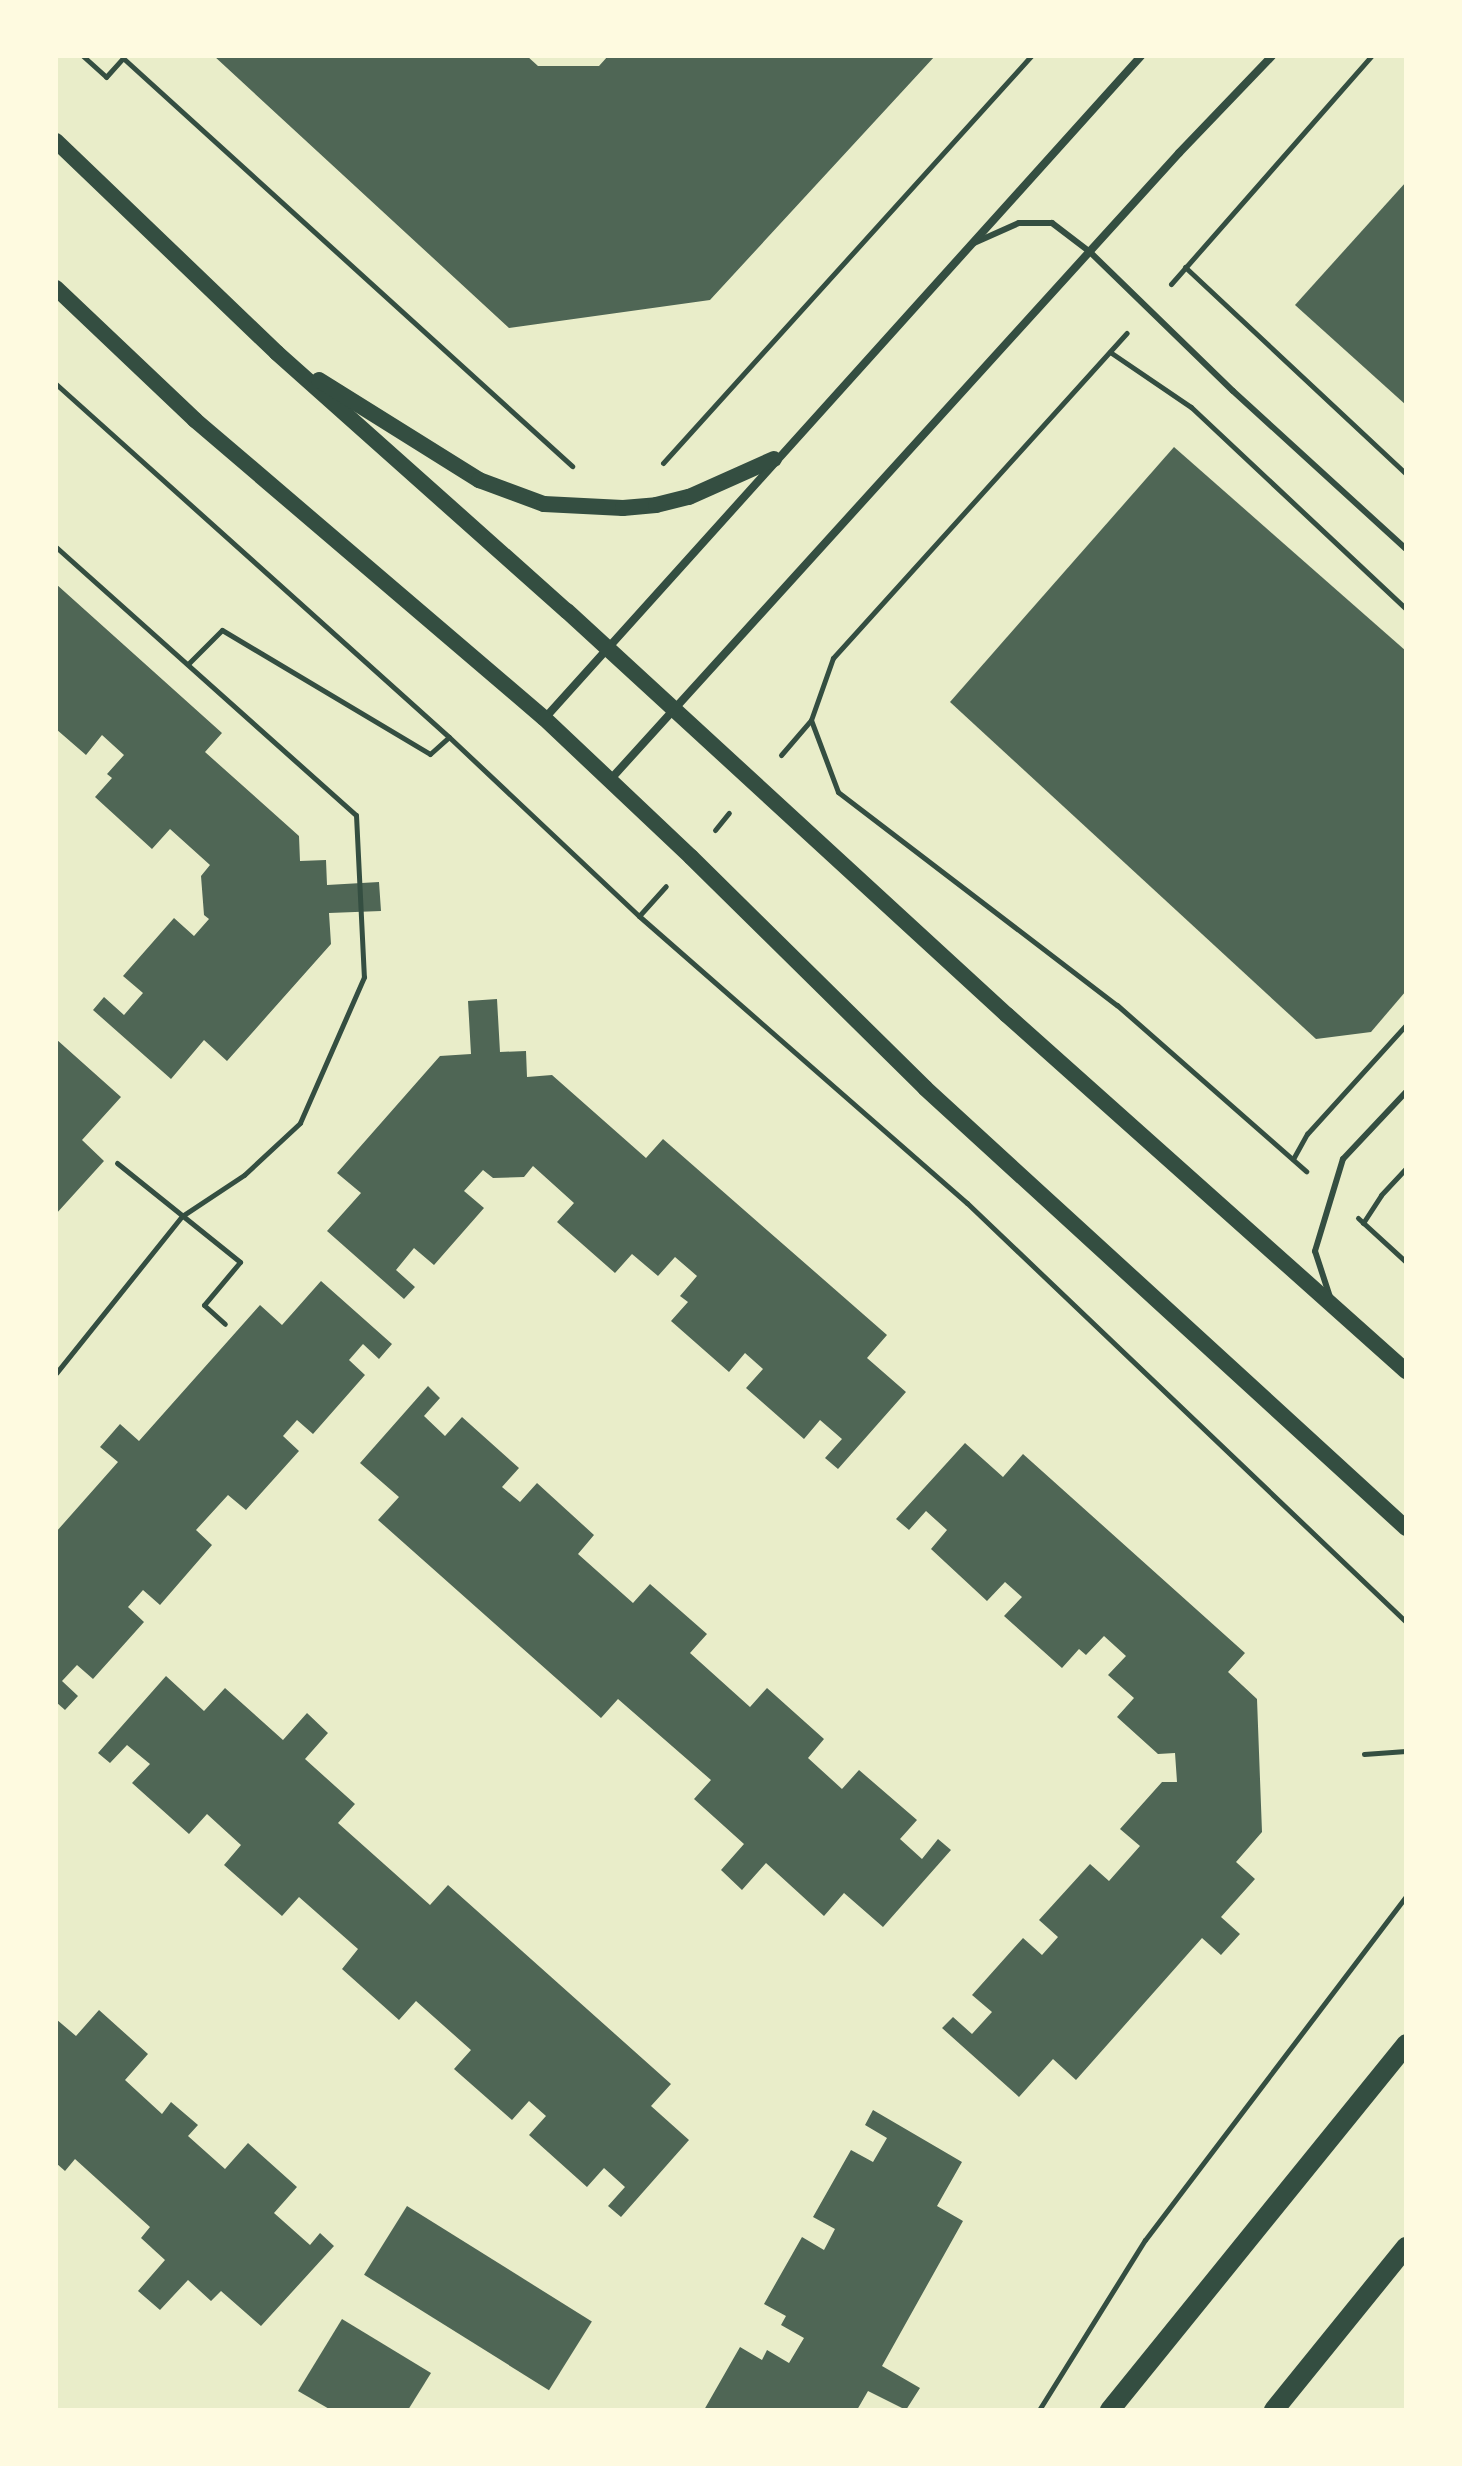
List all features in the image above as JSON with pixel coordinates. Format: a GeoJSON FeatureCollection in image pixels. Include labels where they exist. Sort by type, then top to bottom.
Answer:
{"type":"FeatureCollection","features":[{"type":"Feature","properties":{"kind":"main road"},"geometry":{"type":"LineString","coordinates":[[56,141],[277,353],[1406,1371]]}},
{"type":"Feature","properties":{"kind":"main road"},"geometry":{"type":"LineString","coordinates":[[56,288],[195,420],[544,718],[691,857],[925,1088],[1406,1528]]}},
{"type":"Feature","properties":{"kind":"main road"},"geometry":{"type":"LineString","coordinates":[[277,353],[479,480],[544,504],[623,508],[656,505],[689,497],[774,459]]}},
{"type":"Feature","properties":{"kind":"main road"},"geometry":{"type":"LineString","coordinates":[[1110,2410],[1406,2044]]}},
{"type":"Feature","properties":{"kind":"main road"},"geometry":{"type":"LineString","coordinates":[[1274,2410],[1406,2247]]}},
{"type":"Feature","properties":{"kind":"street"},"geometry":{"type":"LineString","coordinates":[[544,718],[774,459],[1141,56]]}},
{"type":"Feature","properties":{"kind":"street"},"geometry":{"type":"LineString","coordinates":[[609,781],[1272,56]]}},
{"type":"Feature","properties":{"kind":"lane"},"geometry":{"type":"LineString","coordinates":[[967,246],[1019,223],[1052,223],[1090,252],[1406,549]]}},
{"type":"Feature","properties":{"kind":"lane"},"geometry":{"type":"LineString","coordinates":[[1332,1303],[1315,1251],[1343,1159],[1406,1092]]}},
{"type":"Feature","properties":{"kind":"path"},"geometry":{"type":"LineString","coordinates":[[83,56],[106,77],[123,58],[571,466],[584,468]]}},
{"type":"Feature","properties":{"kind":"path"},"geometry":{"type":"LineString","coordinates":[[659,467],[1031,56]]}},
{"type":"Feature","properties":{"kind":"path"},"geometry":{"type":"LineString","coordinates":[[639,916],[811,720],[833,658],[1110,352],[1371,56]]}},
{"type":"Feature","properties":{"kind":"path"},"geometry":{"type":"LineString","coordinates":[[1185,267],[1406,474]]}},
{"type":"Feature","properties":{"kind":"path"},"geometry":{"type":"LineString","coordinates":[[1110,352],[1191,407],[1406,609]]}},
{"type":"Feature","properties":{"kind":"path"},"geometry":{"type":"LineString","coordinates":[[56,384],[449,737],[639,916],[967,1203],[1406,1622]]}},
{"type":"Feature","properties":{"kind":"path"},"geometry":{"type":"LineString","coordinates":[[56,547],[356,815],[364,977],[300,1123],[244,1175],[182,1216],[56,1373]]}},
{"type":"Feature","properties":{"kind":"path"},"geometry":{"type":"LineString","coordinates":[[188,664],[222,630],[430,754],[449,737]]}},
{"type":"Feature","properties":{"kind":"path"},"geometry":{"type":"LineString","coordinates":[[811,720],[838,792],[1117,1005],[1406,1262]]}},
{"type":"Feature","properties":{"kind":"path"},"geometry":{"type":"LineString","coordinates":[[1293,1159],[1307,1134],[1406,1025]]}},
{"type":"Feature","properties":{"kind":"path"},"geometry":{"type":"LineString","coordinates":[[117,1163],[240,1262],[204,1305],[225,1324]]}},
{"type":"Feature","properties":{"kind":"path"},"geometry":{"type":"LineString","coordinates":[[1363,1223],[1381,1195],[1406,1168]]}},
{"type":"Feature","properties":{"kind":"path"},"geometry":{"type":"LineString","coordinates":[[1364,1754],[1406,1751]]}},
{"type":"Feature","properties":{"kind":"path"},"geometry":{"type":"LineString","coordinates":[[1039,2410],[1145,2240],[1406,1896]]}},
{"type":"Feature","properties":{"kind":"building"},"geometry":{"type":"Polygon","coordinates":[[[214,56],[527,56],[538,66],[599,66],[608,56],[935,56],[710,300],[509,328],[214,56]]]}},
{"type":"Feature","properties":{"kind":"building"},"geometry":{"type":"Polygon","coordinates":[[[1406,182],[1406,405],[1295,305],[1406,182]]]}},
{"type":"Feature","properties":{"kind":"building"},"geometry":{"type":"Polygon","coordinates":[[[1174,447],[1406,651],[1406,991],[1371,1032],[1316,1039],[950,702],[1174,447]]]}},
{"type":"Feature","properties":{"kind":"building"},"geometry":{"type":"Polygon","coordinates":[[[56,584],[222,733],[205,752],[299,836],[300,861],[326,860],[327,885],[379,882],[381,911],[329,913],[331,944],[227,1061],[204,1040],[171,1079],[93,1010],[104,997],[124,1015],[143,993],[123,976],[174,918],[194,936],[209,919],[204,915],[201,876],[210,865],[170,829],[152,849],[95,797],[112,778],[107,774],[124,755],[102,735],[86,755],[56,729],[56,584]]]}},
{"type":"Feature","properties":{"kind":"building"},"geometry":{"type":"Polygon","coordinates":[[[497,999],[500,1052],[526,1051],[527,1077],[552,1075],[646,1158],[663,1139],[887,1335],[867,1358],[906,1392],[838,1469],[825,1458],[842,1439],[820,1420],[804,1439],[746,1388],[763,1369],[745,1353],[729,1372],[671,1321],[688,1302],[680,1296],[697,1276],[675,1257],[658,1276],[632,1254],[615,1273],[557,1222],[574,1203],[533,1166],[524,1177],[493,1178],[483,1170],[464,1191],[484,1208],[434,1265],[414,1248],[396,1270],[415,1287],[404,1299],[327,1231],[361,1193],[337,1173],[440,1056],[471,1054],[468,1001],[497,999]]]}},
{"type":"Feature","properties":{"kind":"building"},"geometry":{"type":"Polygon","coordinates":[[[56,1039],[121,1097],[82,1140],[104,1161],[56,1214],[56,1039]]]}},
{"type":"Feature","properties":{"kind":"building"},"geometry":{"type":"Polygon","coordinates":[[[321,1281],[392,1344],[379,1359],[363,1344],[349,1360],[365,1375],[313,1434],[297,1420],[283,1436],[299,1451],[246,1510],[228,1495],[196,1530],[212,1545],[160,1605],[143,1590],[128,1607],[144,1622],[93,1679],[77,1665],[62,1681],[78,1696],[65,1710],[56,1702],[56,1532],[118,1462],[100,1447],[120,1424],[139,1441],[260,1305],[282,1325],[321,1281]]]}},
{"type":"Feature","properties":{"kind":"building"},"geometry":{"type":"Polygon","coordinates":[[[428,1386],[440,1398],[424,1416],[445,1436],[462,1417],[519,1468],[502,1487],[520,1502],[537,1483],[594,1535],[578,1554],[633,1603],[650,1584],[707,1634],[690,1653],[750,1707],[767,1688],[824,1739],[808,1758],[842,1789],[859,1770],[917,1820],[900,1839],[922,1859],[938,1839],[951,1850],[883,1927],[844,1893],[824,1916],[766,1863],[742,1890],[721,1870],[744,1844],[694,1799],[711,1780],[618,1699],[601,1718],[378,1520],[399,1497],[360,1463],[428,1386]]]}},
{"type":"Feature","properties":{"kind":"building"},"geometry":{"type":"Polygon","coordinates":[[[965,1443],[1003,1477],[1023,1454],[1245,1653],[1228,1672],[1257,1699],[1262,1832],[1236,1862],[1255,1879],[1221,1917],[1240,1934],[1221,1955],[1202,1938],[1076,2080],[1053,2059],[1019,2097],[942,2028],[953,2017],[972,2034],[992,2012],[972,1995],[1023,1938],[1042,1955],[1058,1937],[1039,1920],[1090,1864],[1109,1881],[1140,1846],[1120,1829],[1162,1782],[1177,1782],[1175,1753],[1158,1754],[1117,1717],[1134,1698],[1108,1675],[1126,1656],[1104,1636],[1086,1655],[1079,1649],[1062,1668],[1004,1616],[1022,1597],[1005,1582],[987,1601],[931,1549],[947,1530],[926,1511],[909,1530],[896,1519],[965,1443]]]}},
{"type":"Feature","properties":{"kind":"building"},"geometry":{"type":"Polygon","coordinates":[[[166,1676],[204,1711],[225,1688],[283,1740],[307,1713],[328,1733],[305,1759],[355,1804],[338,1823],[430,1905],[448,1885],[671,2084],[651,2106],[689,2140],[621,2217],[608,2206],[625,2187],[604,2168],[587,2187],[529,2135],[546,2116],[529,2101],[512,2120],[454,2069],[471,2050],[416,2001],[399,2020],[342,1969],[358,1949],[299,1897],[282,1916],[224,1865],[241,1845],[207,1814],[189,1834],[132,1783],[150,1764],[127,1745],[110,1763],[98,1753],[166,1676]]]}},
{"type":"Feature","properties":{"kind":"building"},"geometry":{"type":"Polygon","coordinates":[[[99,2010],[148,2054],[125,2080],[162,2114],[171,2102],[198,2125],[188,2136],[225,2169],[248,2143],[297,2187],[274,2213],[310,2245],[320,2233],[334,2246],[261,2326],[221,2291],[211,2301],[188,2280],[160,2310],[138,2291],[165,2260],[141,2238],[150,2227],[75,2159],[65,2171],[56,2163],[56,2019],[76,2036],[99,2010]]]}},
{"type":"Feature","properties":{"kind":"building"},"geometry":{"type":"Polygon","coordinates":[[[873,2110],[962,2162],[937,2206],[963,2221],[882,2366],[920,2388],[906,2410],[868,2391],[857,2410],[704,2410],[740,2347],[762,2360],[767,2350],[789,2363],[804,2338],[781,2325],[786,2316],[764,2304],[802,2237],[824,2250],[835,2229],[813,2217],[851,2150],[873,2162],[887,2138],[865,2125],[873,2110]]]}},
{"type":"Feature","properties":{"kind":"building"},"geometry":{"type":"Polygon","coordinates":[[[407,2206],[592,2322],[549,2390],[364,2275],[407,2206]]]}},
{"type":"Feature","properties":{"kind":"building"},"geometry":{"type":"Polygon","coordinates":[[[342,2319],[431,2373],[408,2410],[331,2410],[298,2391],[342,2319]]]}}]}
